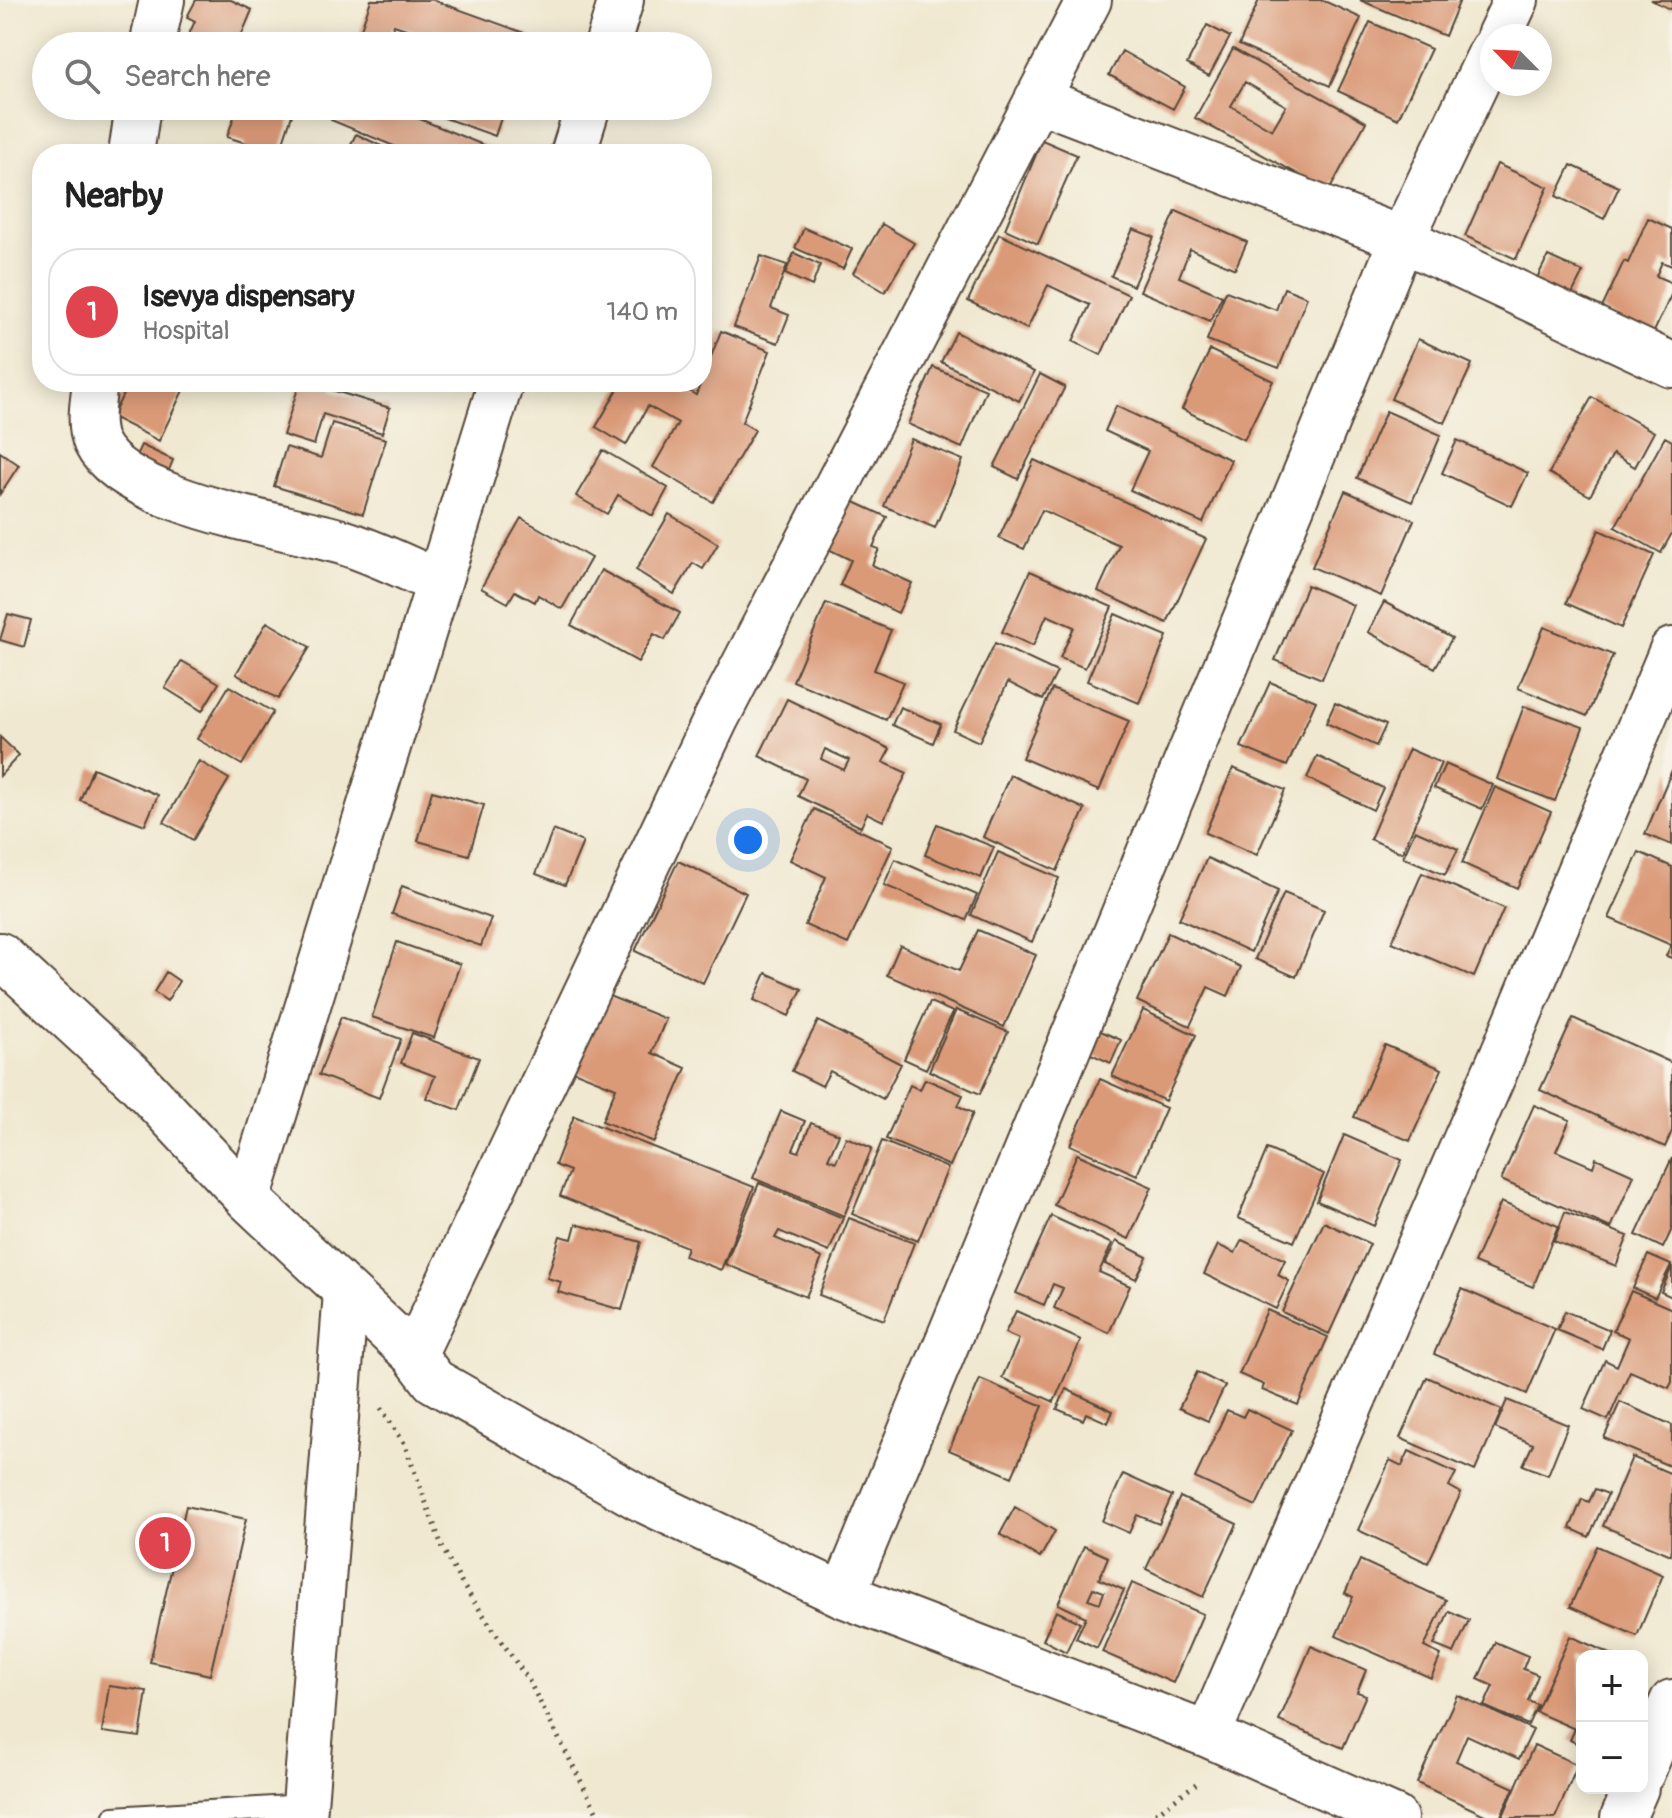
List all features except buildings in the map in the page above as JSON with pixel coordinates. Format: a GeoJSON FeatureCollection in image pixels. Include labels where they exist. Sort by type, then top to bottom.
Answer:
{"type":"FeatureCollection","features":[{"type":"Feature","properties":{"kind":"street"},"geometry":{"type":"LineString","coordinates":[[155,32],[162,0]]}},
{"type":"Feature","properties":{"kind":"street"},"geometry":{"type":"LineString","coordinates":[[611,32],[621,0]]}},
{"type":"Feature","properties":{"kind":"street"},"geometry":{"type":"LineString","coordinates":[[414,1355],[716,719],[1089,0]]}},
{"type":"Feature","properties":{"kind":"street"},"geometry":{"type":"LineString","coordinates":[[1505,24],[1516,0]]}},
{"type":"Feature","properties":{"kind":"street"},"geometry":{"type":"LineString","coordinates":[[843,1595],[1402,239],[1480,75]]}},
{"type":"Feature","properties":{"kind":"street"},"geometry":{"type":"LineString","coordinates":[[1037,99],[1402,239],[1672,365]]}},
{"type":"Feature","properties":{"kind":"street"},"geometry":{"type":"LineString","coordinates":[[132,144],[136,120]]}},
{"type":"Feature","properties":{"kind":"street"},"geometry":{"type":"LineString","coordinates":[[576,144],[584,120]]}},
{"type":"Feature","properties":{"kind":"street"},"geometry":{"type":"LineString","coordinates":[[94,392],[91,413],[96,443],[112,462],[143,487],[345,543],[438,582]]}},
{"type":"Feature","properties":{"kind":"street"},"geometry":{"type":"LineString","coordinates":[[248,1199],[347,888],[498,392]]}},
{"type":"Feature","properties":{"kind":"street"},"geometry":{"type":"LineString","coordinates":[[1224,1743],[1503,1053],[1672,650]]}},
{"type":"Feature","properties":{"kind":"street"},"geometry":{"type":"LineString","coordinates":[[0,955],[137,1081],[248,1199],[414,1355],[434,1381],[639,1498],[843,1595],[1224,1743],[1395,1818]]}},
{"type":"Feature","properties":{"kind":"street"},"geometry":{"type":"LineString","coordinates":[[304,1812],[346,1293]]}},
{"type":"Feature","properties":{"kind":"street"},"geometry":{"type":"LineString","coordinates":[[1648,1759],[1672,1702]]}},
{"type":"Feature","properties":{"kind":"street"},"geometry":{"type":"LineString","coordinates":[[1623,1818],[1633,1794]]}},
{"type":"Feature","properties":{"kind":"lane"},"geometry":{"type":"LineString","coordinates":[[114,1818],[304,1812]]}},
{"type":"Feature","properties":{"kind":"path"},"geometry":{"type":"LineString","coordinates":[[340,1369],[384,1411],[404,1443],[443,1549],[462,1584],[529,1681],[600,1818]]}},
{"type":"Feature","properties":{"kind":"path"},"geometry":{"type":"LineString","coordinates":[[1149,1818],[1224,1743]]}},
{"type":"Feature","properties":{"kind":"place","name":"Isevya dispensary"},"geometry":{"type":"Point","coordinates":[165,1543]}}]}
